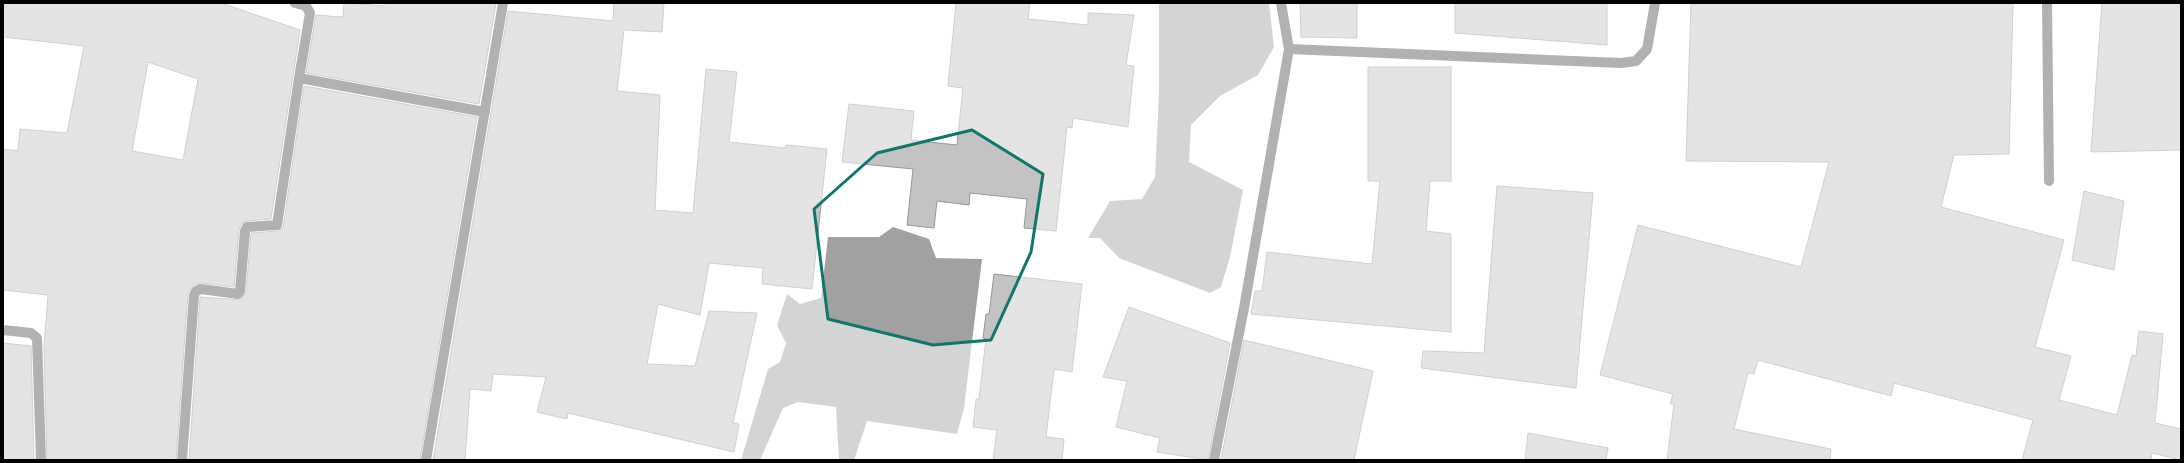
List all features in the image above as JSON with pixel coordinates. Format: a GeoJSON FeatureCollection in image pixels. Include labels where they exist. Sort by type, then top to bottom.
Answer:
{"type":"FeatureCollection","features":[{"type":"Feature","properties":{"kind":"street"},"geometry":{"type":"LineString","coordinates":[[182,460],[194,294],[196,290],[201,289],[238,294],[240,291],[245,231],[247,227],[253,225],[272,227],[277,225],[310,12],[306,6],[295,3]]}},
{"type":"Feature","properties":{"kind":"street"},"geometry":{"type":"LineString","coordinates":[[426,460],[503,3]]}},
{"type":"Feature","properties":{"kind":"street"},"geometry":{"type":"LineString","coordinates":[[1214,460],[1244,308],[1288,49],[1281,3]]}},
{"type":"Feature","properties":{"kind":"street"},"geometry":{"type":"LineString","coordinates":[[1288,49],[1621,63],[1636,61],[1647,49],[1655,3]]}},
{"type":"Feature","properties":{"kind":"street"},"geometry":{"type":"LineString","coordinates":[[2047,3],[2049,182]]}},
{"type":"Feature","properties":{"kind":"street"},"geometry":{"type":"LineString","coordinates":[[299,78],[485,112]]}},
{"type":"Feature","properties":{"kind":"street"},"geometry":{"type":"LineString","coordinates":[[3,330],[31,333],[37,338],[41,460]]}},
{"type":"Feature","properties":{"kind":"highlighted area"},"geometry":{"type":"Polygon","coordinates":[[[972,130],[1043,174],[1031,252],[991,340],[933,345],[828,319],[814,209],[877,153],[972,130]]]}},
{"type":"Feature","properties":{"kind":"shaded area"},"geometry":{"type":"Polygon","coordinates":[[[1159,3],[1269,3],[1274,47],[1258,75],[1220,96],[1191,125],[1189,162],[1243,190],[1230,257],[1221,287],[1210,293],[1119,258],[1100,238],[1088,238],[1110,201],[1142,199],[1155,177],[1159,93],[1159,3]]]}},
{"type":"Feature","properties":{"kind":"shaded area"},"geometry":{"type":"Polygon","coordinates":[[[893,227],[929,239],[936,258],[982,259],[964,408],[957,434],[867,421],[854,460],[839,460],[836,407],[798,402],[783,408],[760,460],[741,460],[768,369],[780,362],[786,343],[777,325],[787,294],[800,304],[821,298],[828,237],[879,237],[893,227]]]}},
{"type":"Feature","properties":{"kind":"building"},"geometry":{"type":"Polygon","coordinates":[[[3,3],[221,3],[300,30],[271,219],[247,221],[241,224],[239,230],[234,287],[201,283],[193,285],[188,292],[176,460],[47,460],[44,347],[48,295],[3,290],[3,149],[18,151],[20,129],[67,133],[84,46],[3,37],[3,3]],[[148,62],[132,151],[183,160],[198,79],[148,62]]]}},
{"type":"Feature","properties":{"kind":"building"},"geometry":{"type":"Polygon","coordinates":[[[344,3],[386,6],[386,3],[496,3],[479,104],[306,73],[316,15],[343,17],[344,3]]]}},
{"type":"Feature","properties":{"kind":"building"},"geometry":{"type":"Polygon","coordinates":[[[614,3],[664,3],[662,32],[624,30],[617,91],[660,95],[655,210],[693,213],[706,69],[737,72],[729,142],[785,148],[786,145],[827,149],[812,289],[762,284],[763,268],[709,263],[700,315],[658,304],[647,364],[695,366],[709,311],[757,313],[733,423],[739,424],[734,452],[568,413],[567,419],[537,412],[546,377],[493,374],[491,391],[470,389],[465,460],[433,460],[508,11],[613,21],[614,3]]]}},
{"type":"Feature","properties":{"kind":"building"},"geometry":{"type":"Polygon","coordinates":[[[956,3],[1030,3],[1028,19],[1088,25],[1088,13],[1134,15],[1126,65],[1134,66],[1128,127],[1073,118],[1072,128],[1067,127],[1056,231],[1024,228],[1027,199],[970,193],[969,205],[937,201],[934,228],[907,225],[913,169],[842,162],[849,104],[914,111],[911,140],[957,145],[963,88],[948,86],[956,3]]]}},
{"type":"Feature","properties":{"kind":"building"},"geometry":{"type":"Polygon","coordinates":[[[1300,3],[1357,3],[1357,38],[1301,37],[1300,3]]]}},
{"type":"Feature","properties":{"kind":"building"},"geometry":{"type":"Polygon","coordinates":[[[1455,3],[1607,3],[1607,45],[1455,33],[1455,3]]]}},
{"type":"Feature","properties":{"kind":"building"},"geometry":{"type":"Polygon","coordinates":[[[1691,3],[2013,3],[2009,154],[1954,155],[1941,207],[2064,240],[2035,347],[2071,356],[2059,400],[2117,415],[2132,355],[2136,356],[2139,331],[2163,334],[2155,423],[2181,429],[2181,460],[2152,453],[2151,460],[2022,460],[2033,420],[1894,383],[1891,396],[1758,360],[1754,374],[1748,373],[1734,429],[1831,449],[1830,460],[1667,460],[1674,404],[1670,404],[1673,394],[1600,375],[1638,225],[1801,267],[1829,162],[1686,161],[1691,3]]]}},
{"type":"Feature","properties":{"kind":"building"},"geometry":{"type":"Polygon","coordinates":[[[2102,3],[2181,3],[2181,150],[2091,152],[2102,3]]]}},
{"type":"Feature","properties":{"kind":"building"},"geometry":{"type":"Polygon","coordinates":[[[1368,67],[1451,67],[1451,181],[1430,181],[1426,231],[1451,234],[1451,332],[1251,314],[1255,291],[1262,291],[1267,252],[1372,264],[1380,181],[1368,181],[1368,67]]]}},
{"type":"Feature","properties":{"kind":"building"},"geometry":{"type":"Polygon","coordinates":[[[304,86],[477,117],[420,460],[189,460],[200,297],[241,300],[246,292],[251,233],[277,231],[283,228],[304,86]]]}},
{"type":"Feature","properties":{"kind":"building"},"geometry":{"type":"Polygon","coordinates":[[[1497,186],[1593,193],[1576,388],[1421,368],[1423,351],[1484,353],[1497,186]]]}},
{"type":"Feature","properties":{"kind":"building"},"geometry":{"type":"Polygon","coordinates":[[[2084,191],[2124,201],[2114,270],[2072,260],[2084,191]]]}},
{"type":"Feature","properties":{"kind":"building"},"geometry":{"type":"Polygon","coordinates":[[[994,274],[1082,284],[1072,372],[1054,369],[1046,437],[1064,439],[1062,460],[993,460],[997,430],[973,427],[976,399],[979,399],[986,339],[983,338],[986,314],[989,314],[994,274]]]}},
{"type":"Feature","properties":{"kind":"building"},"geometry":{"type":"Polygon","coordinates":[[[1129,307],[1230,343],[1208,460],[1157,452],[1160,438],[1116,427],[1127,381],[1103,377],[1129,307]]]}},
{"type":"Feature","properties":{"kind":"building"},"geometry":{"type":"Polygon","coordinates":[[[1244,340],[1373,371],[1354,460],[1221,460],[1244,340]]]}},
{"type":"Feature","properties":{"kind":"building"},"geometry":{"type":"Polygon","coordinates":[[[3,343],[31,346],[34,460],[3,460],[3,343]]]}},
{"type":"Feature","properties":{"kind":"building"},"geometry":{"type":"Polygon","coordinates":[[[1528,433],[1608,448],[1606,460],[1525,460],[1528,433]]]}}]}
